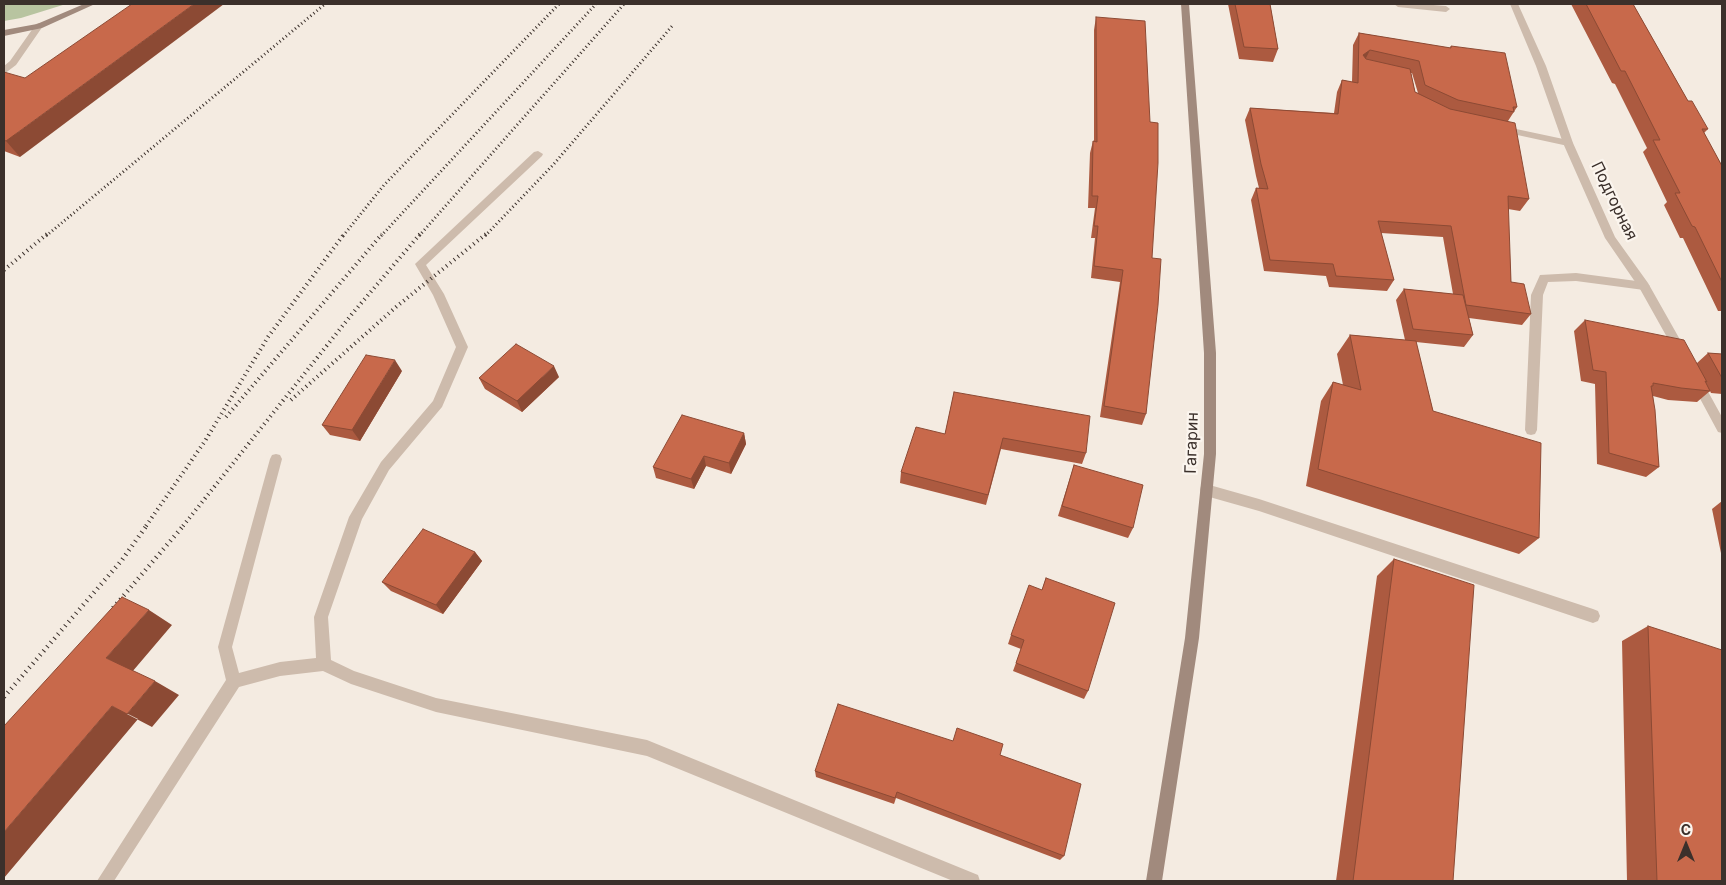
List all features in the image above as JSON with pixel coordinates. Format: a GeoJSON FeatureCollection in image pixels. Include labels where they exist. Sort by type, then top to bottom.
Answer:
{"type":"FeatureCollection","features":[{"type":"Feature","properties":{"kind":"main road"},"geometry":{"type":"LineString","coordinates":[[4,33],[39,26],[91,4]]}},
{"type":"Feature","properties":{"kind":"main road","name":"Гагарин"},"geometry":{"type":"LineString","coordinates":[[1154,881],[1192,638],[1210,454],[1210,353],[1185,4]]}},
{"type":"Feature","properties":{"kind":"street"},"geometry":{"type":"LineString","coordinates":[[1398,4],[1446,9]]}},
{"type":"Feature","properties":{"kind":"street","name":"Подгорная"},"geometry":{"type":"LineString","coordinates":[[1514,4],[1541,66],[1568,143],[1610,238],[1644,286],[1722,428]]}},
{"type":"Feature","properties":{"kind":"street"},"geometry":{"type":"LineString","coordinates":[[4,70],[13,63],[39,26]]}},
{"type":"Feature","properties":{"kind":"street"},"geometry":{"type":"LineString","coordinates":[[1494,127],[1568,143]]}},
{"type":"Feature","properties":{"kind":"street"},"geometry":{"type":"LineString","coordinates":[[324,664],[321,616],[356,517],[385,466],[438,404],[462,346],[438,294],[420,264],[538,154]]}},
{"type":"Feature","properties":{"kind":"street"},"geometry":{"type":"LineString","coordinates":[[1531,430],[1537,295],[1544,278],[1576,277],[1644,286]]}},
{"type":"Feature","properties":{"kind":"street"},"geometry":{"type":"LineString","coordinates":[[234,681],[225,647],[276,459]]}},
{"type":"Feature","properties":{"kind":"street"},"geometry":{"type":"LineString","coordinates":[[1206,490],[1259,504],[1593,616]]}},
{"type":"Feature","properties":{"kind":"street"},"geometry":{"type":"LineString","coordinates":[[105,881],[234,681],[280,669],[324,664],[352,677],[436,705],[647,748],[972,881]]}},
{"type":"Feature","properties":{"kind":"green space"},"geometry":{"type":"Polygon","coordinates":[[[4,4],[66,4],[21,18],[4,21],[4,4]]]}},
{"type":"Feature","properties":{"kind":"building"},"geometry":{"type":"Polygon","coordinates":[[[132,4],[194,4],[6,141],[4,140],[4,72],[25,78],[132,4]]]}},
{"type":"Feature","properties":{"kind":"building"},"geometry":{"type":"Polygon","coordinates":[[[1235,4],[1270,4],[1278,49],[1244,47],[1235,4]]]}},
{"type":"Feature","properties":{"kind":"building"},"geometry":{"type":"Polygon","coordinates":[[[1586,4],[1633,4],[1688,101],[1692,101],[1708,129],[1702,129],[1722,166],[1722,282],[1695,227],[1692,226],[1675,193],[1680,193],[1653,140],[1660,140],[1625,71],[1621,71],[1586,4]]]}},
{"type":"Feature","properties":{"kind":"building"},"geometry":{"type":"Polygon","coordinates":[[[1096,17],[1145,21],[1150,122],[1158,123],[1158,163],[1152,258],[1161,259],[1146,414],[1104,406],[1123,270],[1094,266],[1098,226],[1094,226],[1098,196],[1092,196],[1093,141],[1097,142],[1096,17]]]}},
{"type":"Feature","properties":{"kind":"building"},"geometry":{"type":"Polygon","coordinates":[[[1359,33],[1451,48],[1451,46],[1505,53],[1517,107],[1513,107],[1514,112],[1458,100],[1425,85],[1419,61],[1370,50],[1363,55],[1366,59],[1410,69],[1415,92],[1450,109],[1515,123],[1529,199],[1508,196],[1511,282],[1524,284],[1531,314],[1466,305],[1451,226],[1378,221],[1394,280],[1336,276],[1333,264],[1270,260],[1256,188],[1268,189],[1250,108],[1338,114],[1342,80],[1358,83],[1359,33]]]}},
{"type":"Feature","properties":{"kind":"building"},"geometry":{"type":"Polygon","coordinates":[[[1404,289],[1463,295],[1473,335],[1413,329],[1404,289]]]}},
{"type":"Feature","properties":{"kind":"building"},"geometry":{"type":"Polygon","coordinates":[[[1585,320],[1684,340],[1707,382],[1705,381],[1710,391],[1653,383],[1653,386],[1651,386],[1655,410],[1659,467],[1609,453],[1606,372],[1593,370],[1585,320]]]}},
{"type":"Feature","properties":{"kind":"building"},"geometry":{"type":"Polygon","coordinates":[[[1350,335],[1416,341],[1433,411],[1541,443],[1539,538],[1318,469],[1333,382],[1361,390],[1350,335]]]}},
{"type":"Feature","properties":{"kind":"building"},"geometry":{"type":"Polygon","coordinates":[[[516,344],[554,366],[517,401],[479,378],[516,344]]]}},
{"type":"Feature","properties":{"kind":"building"},"geometry":{"type":"Polygon","coordinates":[[[1708,353],[1722,354],[1722,378],[1708,353]]]}},
{"type":"Feature","properties":{"kind":"building"},"geometry":{"type":"Polygon","coordinates":[[[366,355],[395,360],[352,430],[322,425],[366,355]]]}},
{"type":"Feature","properties":{"kind":"building"},"geometry":{"type":"Polygon","coordinates":[[[954,392],[1090,416],[1086,453],[1003,438],[988,495],[901,472],[916,427],[945,434],[954,392]]]}},
{"type":"Feature","properties":{"kind":"building"},"geometry":{"type":"Polygon","coordinates":[[[682,415],[744,433],[729,463],[704,456],[691,479],[653,467],[682,415]]]}},
{"type":"Feature","properties":{"kind":"building"},"geometry":{"type":"Polygon","coordinates":[[[1074,465],[1143,485],[1133,528],[1062,506],[1074,465]]]}},
{"type":"Feature","properties":{"kind":"building"},"geometry":{"type":"Polygon","coordinates":[[[423,529],[475,552],[436,605],[382,582],[423,529]]]}},
{"type":"Feature","properties":{"kind":"building"},"geometry":{"type":"Polygon","coordinates":[[[1394,559],[1474,585],[1453,881],[1353,881],[1394,559]]]}},
{"type":"Feature","properties":{"kind":"building"},"geometry":{"type":"Polygon","coordinates":[[[1046,578],[1115,603],[1088,691],[1016,663],[1024,640],[1011,635],[1029,585],[1042,590],[1046,578]]]}},
{"type":"Feature","properties":{"kind":"building"},"geometry":{"type":"Polygon","coordinates":[[[122,597],[149,610],[106,658],[155,681],[127,714],[112,706],[4,832],[4,726],[122,597]]]}},
{"type":"Feature","properties":{"kind":"building"},"geometry":{"type":"Polygon","coordinates":[[[1648,626],[1722,650],[1722,881],[1657,881],[1648,626]]]}},
{"type":"Feature","properties":{"kind":"building"},"geometry":{"type":"Polygon","coordinates":[[[838,704],[953,741],[957,728],[1003,744],[1000,755],[1081,784],[1064,856],[897,792],[895,798],[815,771],[838,704]]]}},
{"type":"Feature","properties":{"kind":"railway"},"geometry":{"type":"LineString","coordinates":[[46,236],[325,4]]}},
{"type":"Feature","properties":{"kind":"railway"},"geometry":{"type":"LineString","coordinates":[[343,236],[384,185],[559,4]]}},
{"type":"Feature","properties":{"kind":"railway"},"geometry":{"type":"LineString","coordinates":[[381,236],[596,4]]}},
{"type":"Feature","properties":{"kind":"railway"},"geometry":{"type":"LineString","coordinates":[[419,236],[624,4]]}},
{"type":"Feature","properties":{"kind":"railway"},"geometry":{"type":"LineString","coordinates":[[485,236],[553,165],[673,25]]}},
{"type":"Feature","properties":{"kind":"railway"},"geometry":{"type":"LineString","coordinates":[[4,270],[47,234]]}},
{"type":"Feature","properties":{"kind":"railway"},"geometry":{"type":"LineString","coordinates":[[146,526],[205,441],[268,337],[344,234]]}},
{"type":"Feature","properties":{"kind":"railway"},"geometry":{"type":"LineString","coordinates":[[226,417],[382,234]]}},
{"type":"Feature","properties":{"kind":"railway"},"geometry":{"type":"LineString","coordinates":[[183,526],[352,314],[420,234]]}},
{"type":"Feature","properties":{"kind":"railway"},"geometry":{"type":"LineString","coordinates":[[291,400],[396,307],[486,234]]}},
{"type":"Feature","properties":{"kind":"railway"},"geometry":{"type":"LineString","coordinates":[[4,697],[122,560],[147,525]]}},
{"type":"Feature","properties":{"kind":"railway"},"geometry":{"type":"LineString","coordinates":[[113,608],[184,525]]}}]}
